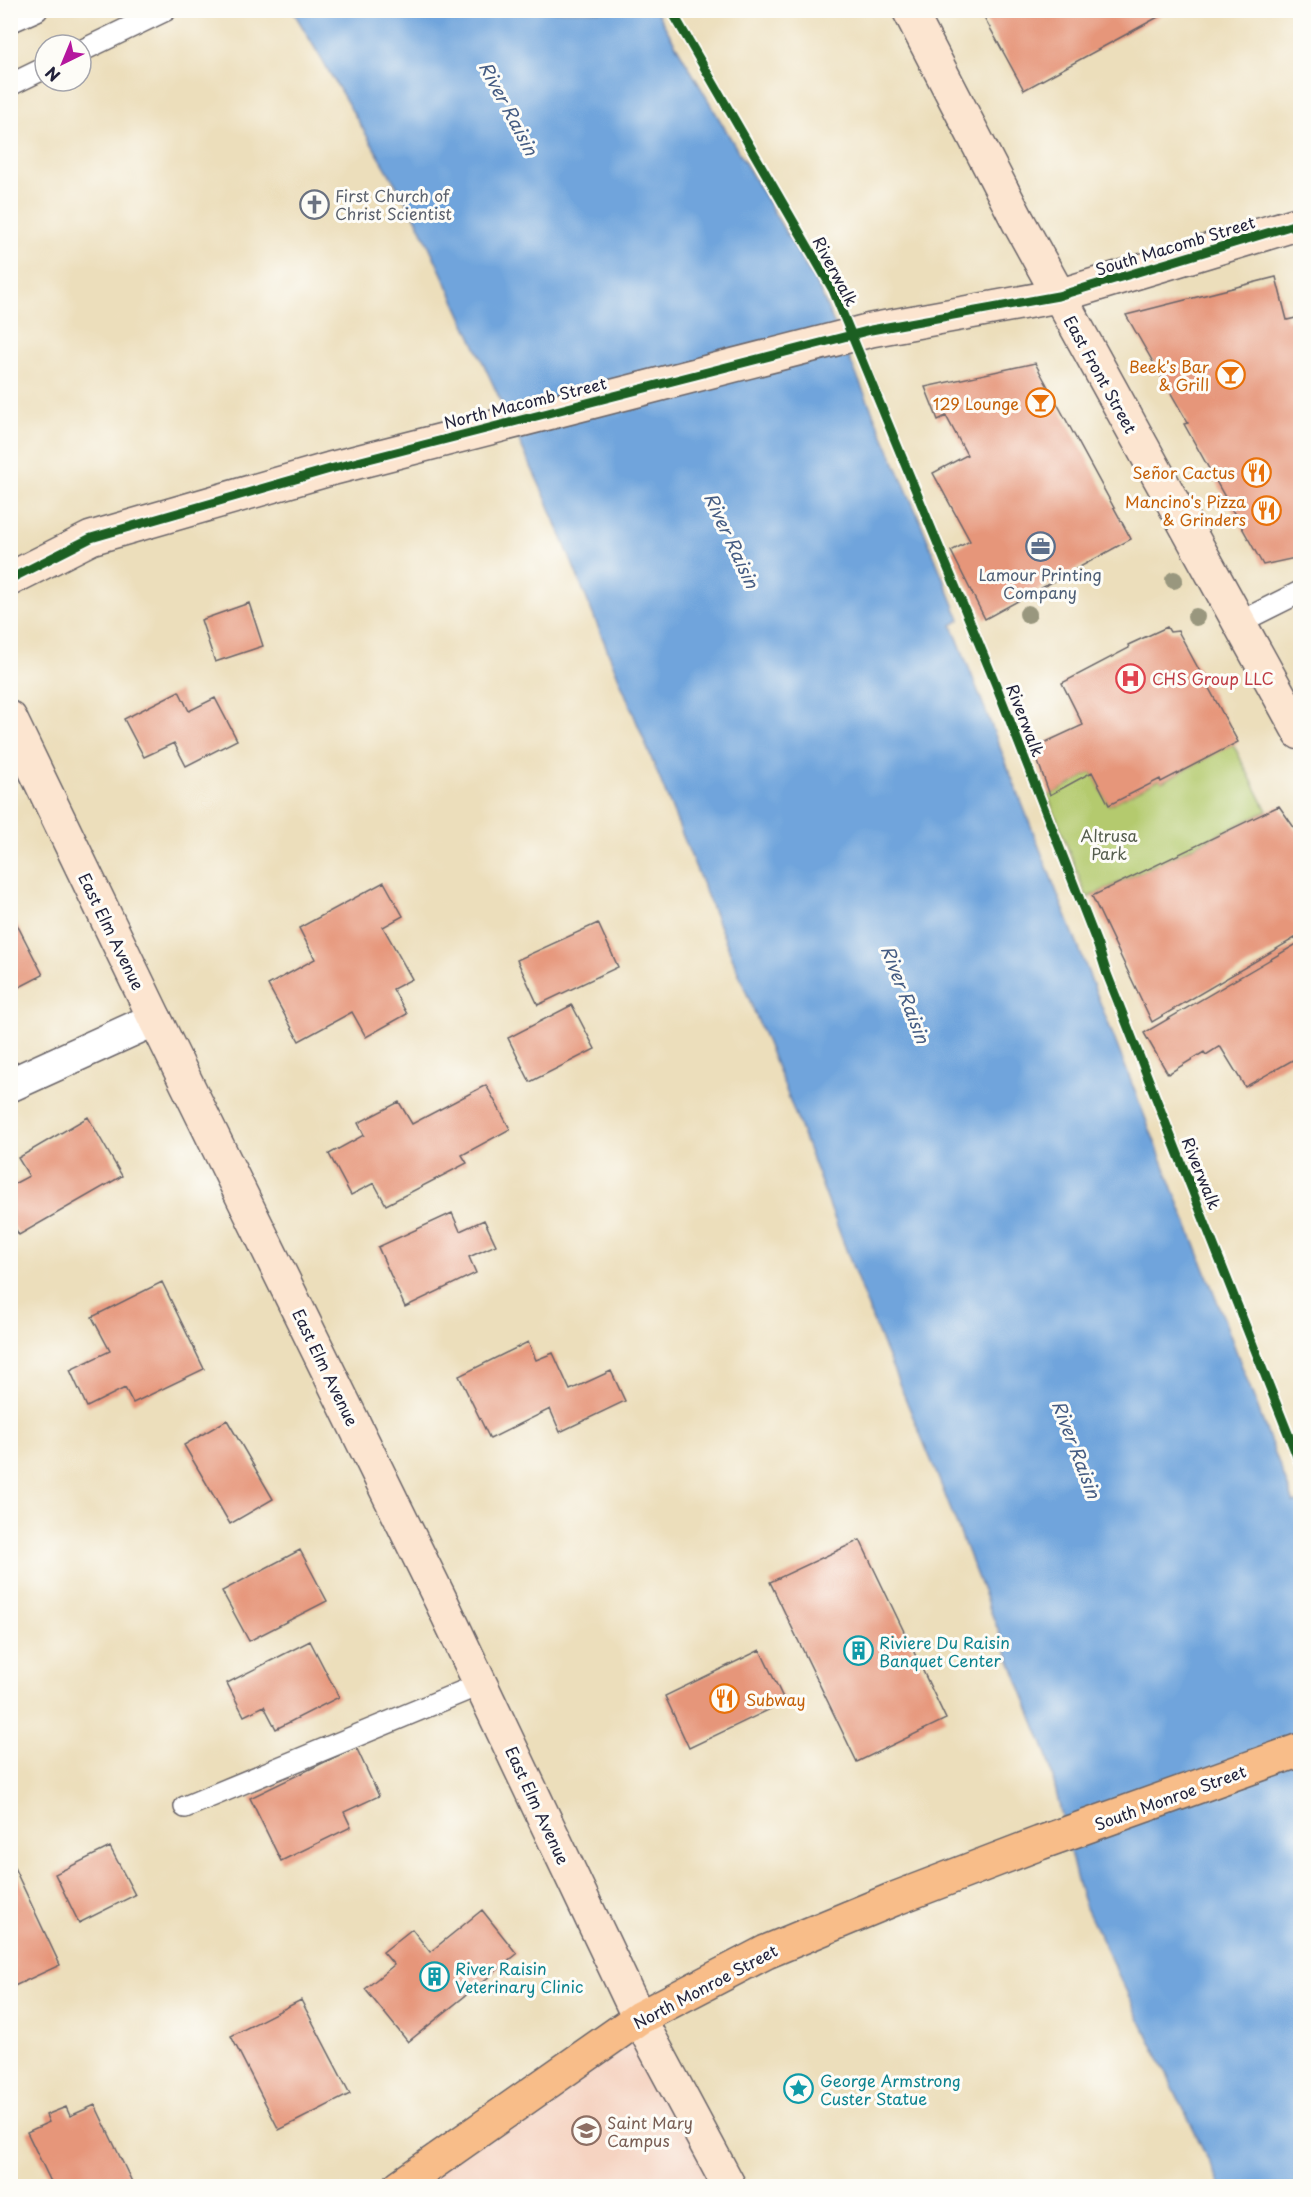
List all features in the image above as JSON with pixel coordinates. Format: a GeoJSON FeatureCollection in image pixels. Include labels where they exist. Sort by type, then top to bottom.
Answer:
{"type":"FeatureCollection","features":[{"type":"Feature","properties":{"kind":"main road","name":"South Monroe Street"},"geometry":{"type":"LineString","coordinates":[[1040,1843],[1300,1750]]}},
{"type":"Feature","properties":{"kind":"main road","name":"North Monroe Street"},"geometry":{"type":"LineString","coordinates":[[400,2187],[639,2018],[766,1952],[894,1899],[1040,1843]]}},
{"type":"Feature","properties":{"kind":"street","name":"East Front Street"},"geometry":{"type":"LineString","coordinates":[[909,10],[980,151],[1058,296],[1300,733]]}},
{"type":"Feature","properties":{"kind":"street","name":"South Macomb Street"},"geometry":{"type":"LineString","coordinates":[[1058,296],[1300,223]]}},
{"type":"Feature","properties":{"kind":"street","name":"North Macomb Street"},"geometry":{"type":"LineString","coordinates":[[10,579],[91,538],[330,469],[871,330],[1058,296]]}},
{"type":"Feature","properties":{"kind":"street","name":"East Elm Avenue"},"geometry":{"type":"LineString","coordinates":[[10,718],[481,1684],[639,2018],[729,2187]]}},
{"type":"Feature","properties":{"kind":"street"},"geometry":{"type":"LineString","coordinates":[[10,1085],[155,1019]]}},
{"type":"Feature","properties":{"kind":"lane"},"geometry":{"type":"LineString","coordinates":[[10,22],[37,10]]}},
{"type":"Feature","properties":{"kind":"lane"},"geometry":{"type":"LineString","coordinates":[[93,45],[166,10]]}},
{"type":"Feature","properties":{"kind":"lane"},"geometry":{"type":"LineString","coordinates":[[10,85],[33,74]]}},
{"type":"Feature","properties":{"kind":"lane"},"geometry":{"type":"LineString","coordinates":[[1238,623],[1300,592]]}},
{"type":"Feature","properties":{"kind":"lane"},"geometry":{"type":"LineString","coordinates":[[186,1807],[481,1684]]}},
{"type":"Feature","properties":{"kind":"shaded area","name":"Saint Mary Campus"},"geometry":{"type":"Polygon","coordinates":[[[639,2018],[721,2186],[400,2186],[639,2018]]]}},
{"type":"Feature","properties":{"kind":"green space","name":"Altrusa Park"},"geometry":{"type":"Polygon","coordinates":[[[1233,744],[1267,811],[1087,898],[1048,796],[1092,772],[1109,805],[1160,779],[1162,782],[1233,744]]]}},
{"type":"Feature","properties":{"kind":"water","name":"River Raisin"},"geometry":{"type":"Polygon","coordinates":[[[293,11],[656,11],[820,291],[918,516],[960,620],[952,625],[1294,1503],[1300,1501],[1300,2186],[1221,2186],[1086,1908],[1077,1881],[1048,1757],[936,1472],[873,1321],[786,1090],[547,501],[418,222],[293,11]]]}},
{"type":"Feature","properties":{"kind":"building"},"geometry":{"type":"Polygon","coordinates":[[[992,10],[1171,10],[1024,90],[983,15],[992,10]]]}},
{"type":"Feature","properties":{"kind":"building"},"geometry":{"type":"Polygon","coordinates":[[[1276,277],[1287,320],[1300,317],[1300,557],[1263,565],[1184,424],[1188,423],[1126,315],[1276,277]]]}},
{"type":"Feature","properties":{"kind":"building"},"geometry":{"type":"Polygon","coordinates":[[[1035,363],[1131,539],[985,619],[951,551],[970,541],[933,473],[967,455],[946,416],[938,420],[925,387],[1035,363]]]}},
{"type":"Feature","properties":{"kind":"building"},"geometry":{"type":"Polygon","coordinates":[[[249,603],[263,646],[215,662],[201,620],[249,603]]]}},
{"type":"Feature","properties":{"kind":"building"},"geometry":{"type":"Polygon","coordinates":[[[1167,627],[1170,632],[1178,631],[1238,742],[1161,782],[1160,779],[1109,805],[1092,772],[1050,795],[1033,748],[1083,725],[1062,683],[1129,648],[1128,645],[1167,627]]]}},
{"type":"Feature","properties":{"kind":"building"},"geometry":{"type":"Polygon","coordinates":[[[179,691],[189,711],[215,698],[237,740],[186,766],[174,743],[144,757],[124,719],[179,691]]]}},
{"type":"Feature","properties":{"kind":"building"},"geometry":{"type":"Polygon","coordinates":[[[1279,806],[1300,836],[1300,935],[1152,1022],[1092,896],[1279,806]]]}},
{"type":"Feature","properties":{"kind":"building"},"geometry":{"type":"Polygon","coordinates":[[[384,882],[403,916],[383,927],[412,979],[393,989],[407,1014],[366,1037],[352,1012],[299,1041],[268,985],[315,959],[299,928],[384,882]]]}},
{"type":"Feature","properties":{"kind":"building"},"geometry":{"type":"Polygon","coordinates":[[[10,911],[43,975],[10,992],[10,911]]]}},
{"type":"Feature","properties":{"kind":"building"},"geometry":{"type":"Polygon","coordinates":[[[598,923],[618,967],[538,1005],[517,960],[598,923]]]}},
{"type":"Feature","properties":{"kind":"building"},"geometry":{"type":"Polygon","coordinates":[[[1300,942],[1300,1060],[1298,1057],[1245,1087],[1220,1046],[1206,1055],[1204,1052],[1168,1074],[1144,1033],[1300,942]]]}},
{"type":"Feature","properties":{"kind":"building"},"geometry":{"type":"Polygon","coordinates":[[[572,1005],[595,1049],[530,1082],[508,1038],[572,1005]]]}},
{"type":"Feature","properties":{"kind":"building"},"geometry":{"type":"Polygon","coordinates":[[[486,1085],[510,1129],[462,1155],[467,1163],[386,1205],[374,1183],[351,1195],[329,1154],[364,1135],[358,1123],[399,1102],[412,1124],[486,1085]]]}},
{"type":"Feature","properties":{"kind":"building"},"geometry":{"type":"Polygon","coordinates":[[[88,1117],[122,1176],[19,1235],[10,1220],[10,1186],[29,1176],[18,1158],[88,1117]]]}},
{"type":"Feature","properties":{"kind":"building"},"geometry":{"type":"Polygon","coordinates":[[[452,1213],[460,1231],[484,1220],[496,1245],[469,1257],[476,1273],[405,1307],[378,1247],[452,1213]]]}},
{"type":"Feature","properties":{"kind":"building"},"geometry":{"type":"Polygon","coordinates":[[[162,1282],[204,1369],[133,1403],[125,1388],[87,1407],[70,1370],[110,1351],[92,1317],[162,1282]]]}},
{"type":"Feature","properties":{"kind":"building"},"geometry":{"type":"Polygon","coordinates":[[[528,1342],[536,1360],[553,1353],[570,1390],[611,1371],[625,1401],[560,1432],[550,1409],[490,1439],[459,1376],[528,1342]]]}},
{"type":"Feature","properties":{"kind":"building"},"geometry":{"type":"Polygon","coordinates":[[[227,1420],[273,1499],[230,1524],[184,1445],[227,1420]]]}},
{"type":"Feature","properties":{"kind":"building","name":"Riviere Du Raisin Banquet Center"},"geometry":{"type":"Polygon","coordinates":[[[860,1540],[946,1719],[857,1762],[770,1582],[860,1540]]]}},
{"type":"Feature","properties":{"kind":"building"},"geometry":{"type":"Polygon","coordinates":[[[300,1550],[327,1601],[249,1641],[222,1591],[300,1550]]]}},
{"type":"Feature","properties":{"kind":"building"},"geometry":{"type":"Polygon","coordinates":[[[310,1641],[339,1697],[276,1729],[264,1706],[244,1716],[227,1683],[310,1641]]]}},
{"type":"Feature","properties":{"kind":"building","name":"Subway"},"geometry":{"type":"Polygon","coordinates":[[[760,1650],[785,1702],[689,1748],[665,1696],[760,1650]]]}},
{"type":"Feature","properties":{"kind":"building"},"geometry":{"type":"Polygon","coordinates":[[[356,1747],[379,1796],[344,1812],[351,1827],[281,1861],[250,1798],[356,1747]]]}},
{"type":"Feature","properties":{"kind":"building"},"geometry":{"type":"Polygon","coordinates":[[[110,1847],[135,1895],[79,1923],[55,1874],[110,1847]]]}},
{"type":"Feature","properties":{"kind":"building"},"geometry":{"type":"Polygon","coordinates":[[[10,1859],[60,1965],[10,1988],[10,1859]]]}},
{"type":"Feature","properties":{"kind":"building","name":"River Raisin Veterinary Clinic"},"geometry":{"type":"Polygon","coordinates":[[[482,1910],[517,1954],[408,2042],[365,1989],[394,1965],[383,1952],[412,1929],[430,1952],[482,1910]]]}},
{"type":"Feature","properties":{"kind":"building"},"geometry":{"type":"Polygon","coordinates":[[[301,2000],[350,2094],[279,2130],[231,2036],[301,2000]]]}},
{"type":"Feature","properties":{"kind":"building"},"geometry":{"type":"Polygon","coordinates":[[[95,2105],[134,2186],[53,2186],[27,2132],[49,2122],[46,2115],[66,2107],[70,2116],[95,2105]]]}},
{"type":"Feature","properties":{"kind":"cycle path","name":"Riverwalk"},"geometry":{"type":"LineString","coordinates":[[671,10],[833,290],[996,685],[1300,1464]]}},
{"type":"Feature","properties":{"kind":"cycle path"},"geometry":{"type":"LineString","coordinates":[[10,579],[91,538],[330,469],[871,330],[1058,296],[1300,223]]}},
{"type":"Feature","properties":{"kind":"place","name":"First Church of Christ Scientist"},"geometry":{"type":"Point","coordinates":[314,204]}},
{"type":"Feature","properties":{"kind":"place","name":"Beek's Bar & Grill"},"geometry":{"type":"Point","coordinates":[1230,375]}},
{"type":"Feature","properties":{"kind":"place","name":"129 Lounge"},"geometry":{"type":"Point","coordinates":[1040,403]}},
{"type":"Feature","properties":{"kind":"place","name":"Señor Cactus"},"geometry":{"type":"Point","coordinates":[1256,472]}},
{"type":"Feature","properties":{"kind":"place","name":"Mancino's Pizza & Grinders"},"geometry":{"type":"Point","coordinates":[1267,510]}},
{"type":"Feature","properties":{"kind":"place","name":"Lamour Printing Company"},"geometry":{"type":"Point","coordinates":[1040,546]}},
{"type":"Feature","properties":{"kind":"place","name":"CHS Group LLC"},"geometry":{"type":"Point","coordinates":[1131,678]}},
{"type":"Feature","properties":{"kind":"place","name":"Riviere Du Raisin Banquet Center"},"geometry":{"type":"Point","coordinates":[858,1651]}},
{"type":"Feature","properties":{"kind":"place","name":"Subway"},"geometry":{"type":"Point","coordinates":[725,1699]}},
{"type":"Feature","properties":{"kind":"place","name":"River Raisin Veterinary Clinic"},"geometry":{"type":"Point","coordinates":[434,1977]}},
{"type":"Feature","properties":{"kind":"place","name":"George Armstrong Custer Statue"},"geometry":{"type":"Point","coordinates":[799,2089]}},
{"type":"Feature","properties":{"kind":"place","name":"Saint Mary Campus"},"geometry":{"type":"Point","coordinates":[586,2131]}}]}
